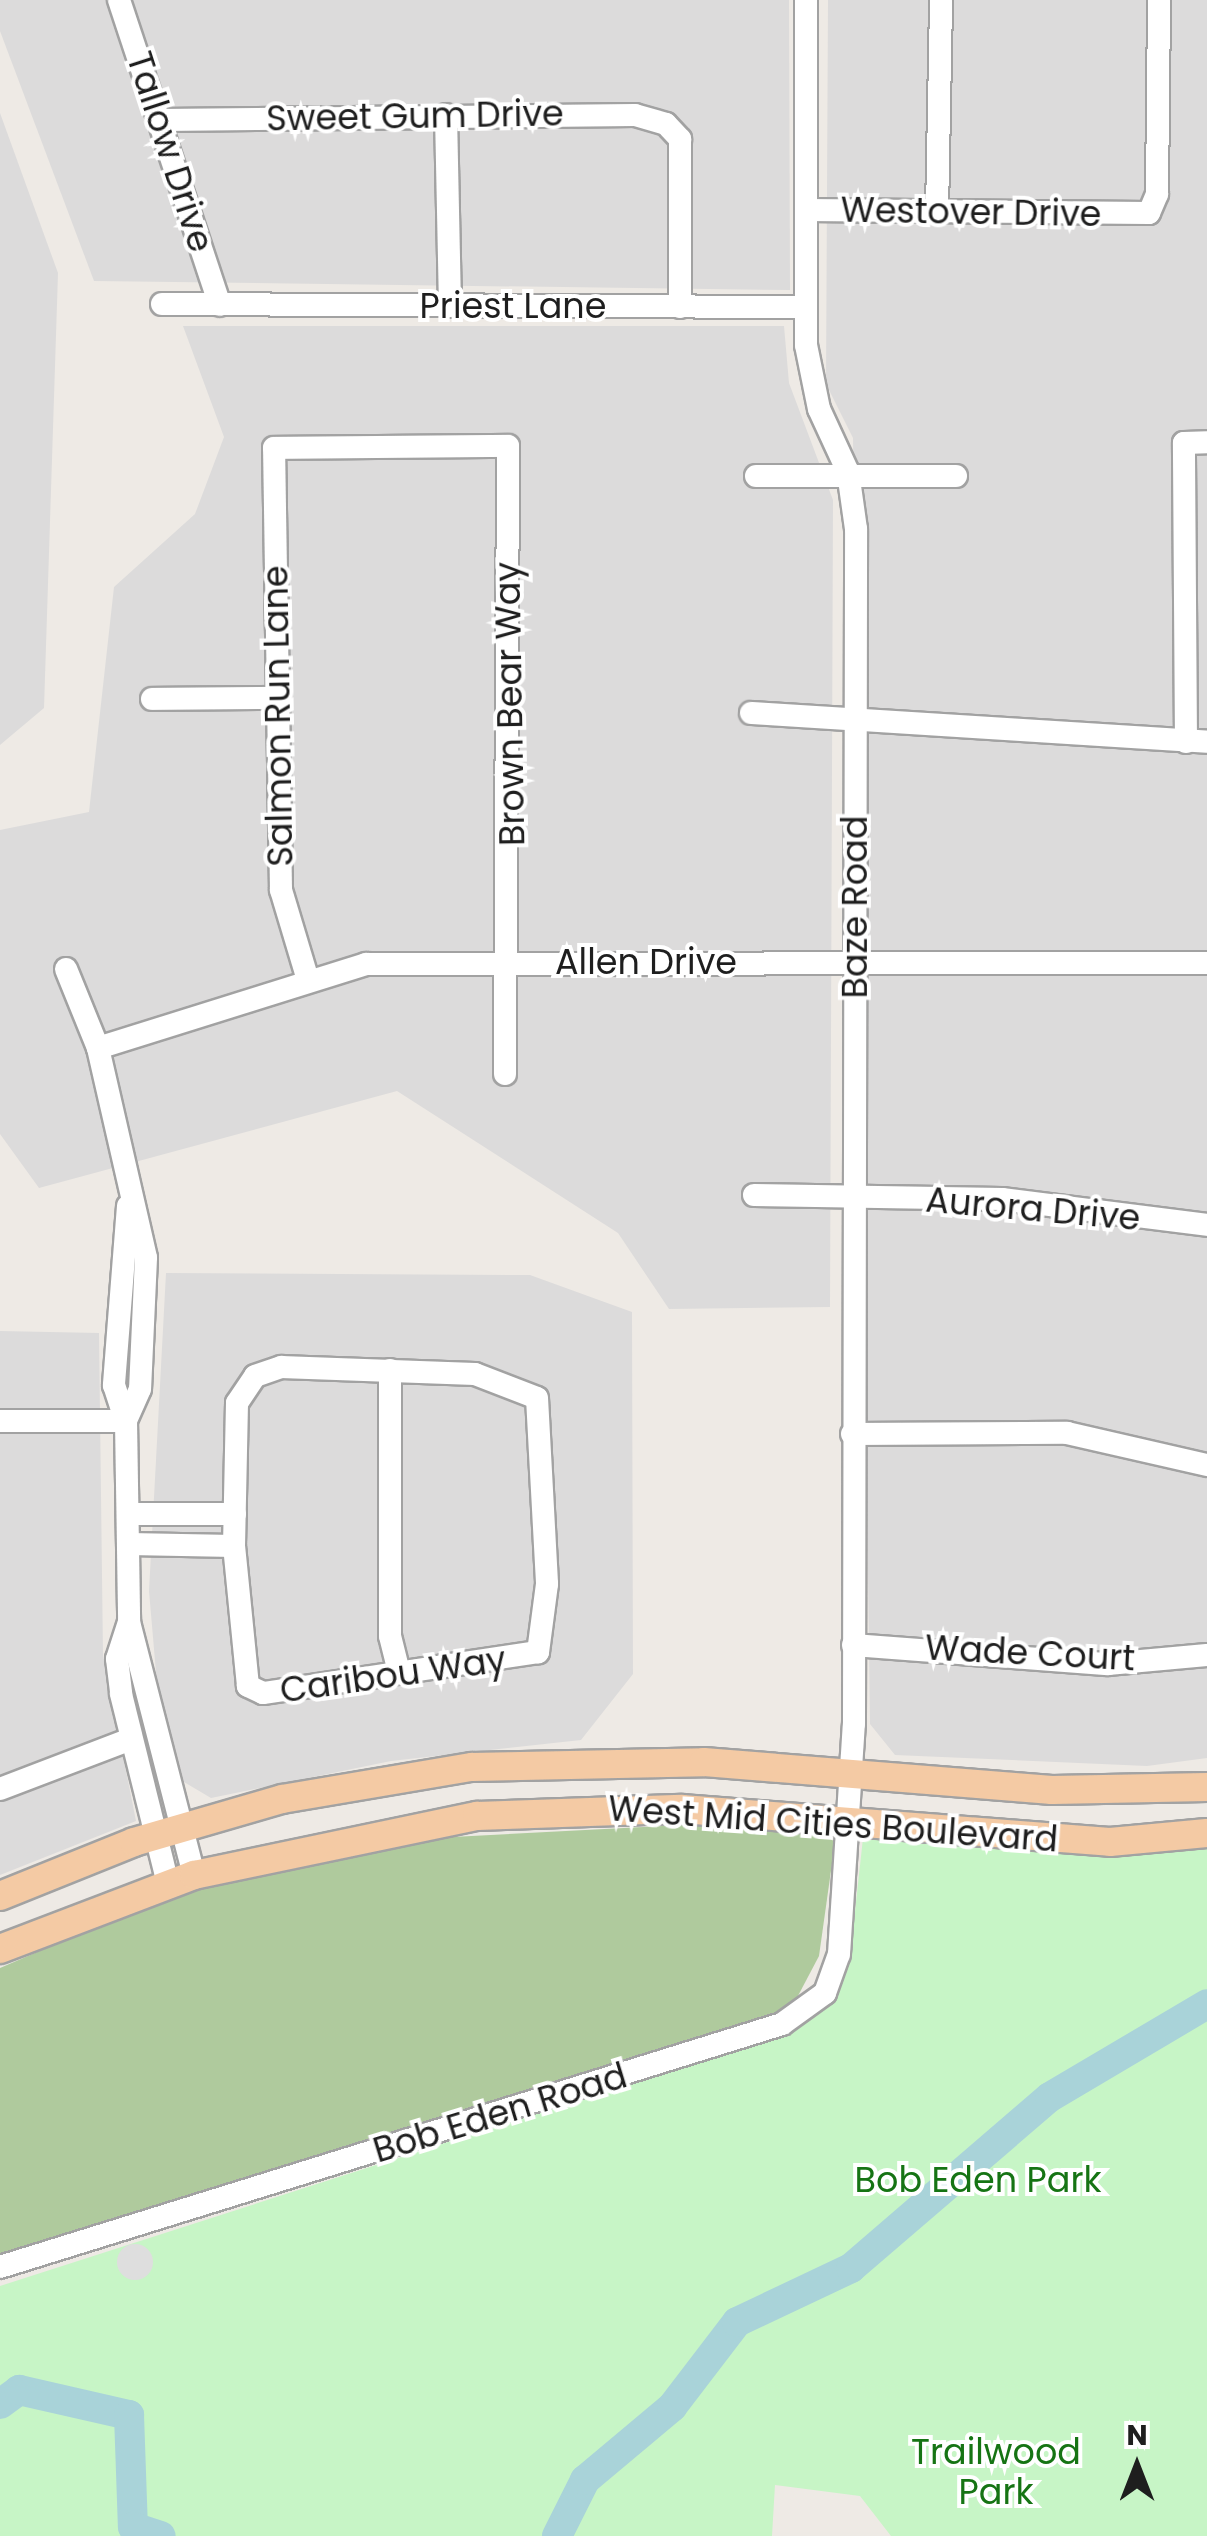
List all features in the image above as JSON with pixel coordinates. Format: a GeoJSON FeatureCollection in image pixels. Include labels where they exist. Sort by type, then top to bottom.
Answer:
{"type":"FeatureCollection","features":[{"type":"Feature","properties":{"kind":"main road","name":"West Mid Cities Boulevard"},"geometry":{"type":"LineString","coordinates":[[0,1896],[167,1831],[472,1766],[668,1761],[1052,1790],[1207,1788]]}},
{"type":"Feature","properties":{"kind":"main road","name":"West Mid Cities Boulevard"},"geometry":{"type":"LineString","coordinates":[[0,1949],[181,1880],[394,1827],[526,1812],[682,1809],[1110,1842],[1207,1834]]}},
{"type":"Feature","properties":{"kind":"street","name":"Tallow Drive"},"geometry":{"type":"LineString","coordinates":[[118,0],[162,120],[220,305]]}},
{"type":"Feature","properties":{"kind":"street","name":"Baze Road"},"geometry":{"type":"LineString","coordinates":[[806,0],[806,307],[810,378],[848,472],[854,714],[858,1198],[849,1823]]}},
{"type":"Feature","properties":{"kind":"street"},"geometry":{"type":"LineString","coordinates":[[937,212],[941,0]]}},
{"type":"Feature","properties":{"kind":"street","name":"Westover Drive"},"geometry":{"type":"LineString","coordinates":[[806,210],[1149,213],[1157,194],[1159,0]]}},
{"type":"Feature","properties":{"kind":"street"},"geometry":{"type":"LineString","coordinates":[[446,114],[450,306]]}},
{"type":"Feature","properties":{"kind":"street","name":"Sweet Gum Drive"},"geometry":{"type":"LineString","coordinates":[[162,120],[635,114],[666,124],[680,139],[680,307]]}},
{"type":"Feature","properties":{"kind":"street","name":"Priest Lane"},"geometry":{"type":"LineString","coordinates":[[162,304],[806,307]]}},
{"type":"Feature","properties":{"kind":"street"},"geometry":{"type":"LineString","coordinates":[[751,713],[854,714],[1059,739],[1197,742],[1184,444],[1207,442]]}},
{"type":"Feature","properties":{"kind":"street","name":"Brown Bear Way"},"geometry":{"type":"LineString","coordinates":[[274,448],[508,446],[511,962],[506,1074]]}},
{"type":"Feature","properties":{"kind":"street","name":"Salmon Run Lane"},"geometry":{"type":"LineString","coordinates":[[274,448],[281,890],[308,980]]}},
{"type":"Feature","properties":{"kind":"street"},"geometry":{"type":"LineString","coordinates":[[756,476],[848,472],[956,476]]}},
{"type":"Feature","properties":{"kind":"street"},"geometry":{"type":"LineString","coordinates":[[152,699],[277,698]]}},
{"type":"Feature","properties":{"kind":"street","name":"Allen Drive"},"geometry":{"type":"LineString","coordinates":[[98,1048],[366,964],[1207,963]]}},
{"type":"Feature","properties":{"kind":"street"},"geometry":{"type":"LineString","coordinates":[[66,969],[98,1048],[128,1206],[131,1237],[114,1385],[126,1420],[129,1622],[167,1831],[181,1880]]}},
{"type":"Feature","properties":{"kind":"street","name":"Aurora Drive"},"geometry":{"type":"LineString","coordinates":[[754,1195],[1002,1199],[1207,1225]]}},
{"type":"Feature","properties":{"kind":"street"},"geometry":{"type":"LineString","coordinates":[[129,1544],[234,1546],[237,1404],[255,1376],[282,1367],[390,1370],[390,1636],[399,1672]]}},
{"type":"Feature","properties":{"kind":"street","name":"Caribou Way"},"geometry":{"type":"LineString","coordinates":[[234,1546],[248,1686],[263,1693],[538,1652],[547,1584],[537,1398],[475,1374],[390,1370]]}},
{"type":"Feature","properties":{"kind":"street"},"geometry":{"type":"LineString","coordinates":[[0,1420],[126,1420]]}},
{"type":"Feature","properties":{"kind":"street"},"geometry":{"type":"LineString","coordinates":[[852,1434],[1067,1433],[1207,1465]]}},
{"type":"Feature","properties":{"kind":"street"},"geometry":{"type":"LineString","coordinates":[[128,1514],[234,1514]]}},
{"type":"Feature","properties":{"kind":"street"},"geometry":{"type":"LineString","coordinates":[[129,1622],[117,1659],[128,1740],[167,1831]]}},
{"type":"Feature","properties":{"kind":"street","name":"Wade Court"},"geometry":{"type":"LineString","coordinates":[[853,1645],[1108,1664],[1207,1654]]}},
{"type":"Feature","properties":{"kind":"street"},"geometry":{"type":"LineString","coordinates":[[0,1789],[128,1740]]}},
{"type":"Feature","properties":{"kind":"street","name":"Bob Eden Road"},"geometry":{"type":"LineString","coordinates":[[0,2267],[809,2011],[839,1954],[849,1823]]}},
{"type":"Feature","properties":{"kind":"shaded area"},"geometry":{"type":"Polygon","coordinates":[[[0,0],[789,0],[790,290],[94,281],[0,31],[0,0]]]}},
{"type":"Feature","properties":{"kind":"shaded area"},"geometry":{"type":"Polygon","coordinates":[[[828,0],[1207,0],[1207,1758],[1147,1766],[895,1755],[870,1724],[853,438],[826,384],[828,0]]]}},
{"type":"Feature","properties":{"kind":"shaded area"},"geometry":{"type":"Polygon","coordinates":[[[0,113],[58,273],[44,708],[0,745],[0,113]]]}},
{"type":"Feature","properties":{"kind":"shaded area"},"geometry":{"type":"Polygon","coordinates":[[[183,326],[784,326],[789,383],[833,500],[830,1307],[669,1309],[618,1233],[397,1091],[39,1188],[0,1134],[0,830],[89,812],[114,587],[195,514],[224,437],[183,326]]]}},
{"type":"Feature","properties":{"kind":"shaded area"},"geometry":{"type":"Polygon","coordinates":[[[166,1273],[530,1275],[632,1312],[633,1674],[581,1740],[391,1761],[211,1798],[184,1782],[157,1684],[149,1591],[166,1273]]]}},
{"type":"Feature","properties":{"kind":"shaded area"},"geometry":{"type":"Polygon","coordinates":[[[0,1331],[99,1333],[103,1655],[136,1821],[0,1875],[0,1331]]]}},
{"type":"Feature","properties":{"kind":"shaded area"},"geometry":{"type":"Polygon","coordinates":[[[135,2244],[148,2249],[153,2262],[148,2275],[135,2280],[122,2275],[117,2262],[122,2249],[135,2244]]]}},
{"type":"Feature","properties":{"kind":"green space"},"geometry":{"type":"Polygon","coordinates":[[[701,1824],[822,1833],[835,1842],[819,1956],[790,2011],[0,2258],[0,1968],[177,1892],[395,1840],[701,1824]]]}},
{"type":"Feature","properties":{"kind":"green space","name":"Bob Eden Park"},"geometry":{"type":"Polygon","coordinates":[[[863,1838],[1112,1855],[1207,1846],[1207,2536],[891,2536],[860,2496],[775,2485],[772,2536],[0,2536],[0,2286],[759,2042],[819,2014],[850,1957],[863,1838]]]}},
{"type":"Feature","properties":{"kind":"waterway"},"geometry":{"type":"LineString","coordinates":[[557,2536],[585,2480],[672,2407],[737,2322],[851,2268],[1050,2097],[1207,2004]]}},
{"type":"Feature","properties":{"kind":"waterway"},"geometry":{"type":"LineString","coordinates":[[0,2404],[19,2390],[129,2415],[133,2527],[161,2536]]}},
{"type":"Feature","properties":{"kind":"park label","name":"Trailwood Park"},"geometry":{"type":"Point","coordinates":[996,2472]}}]}
